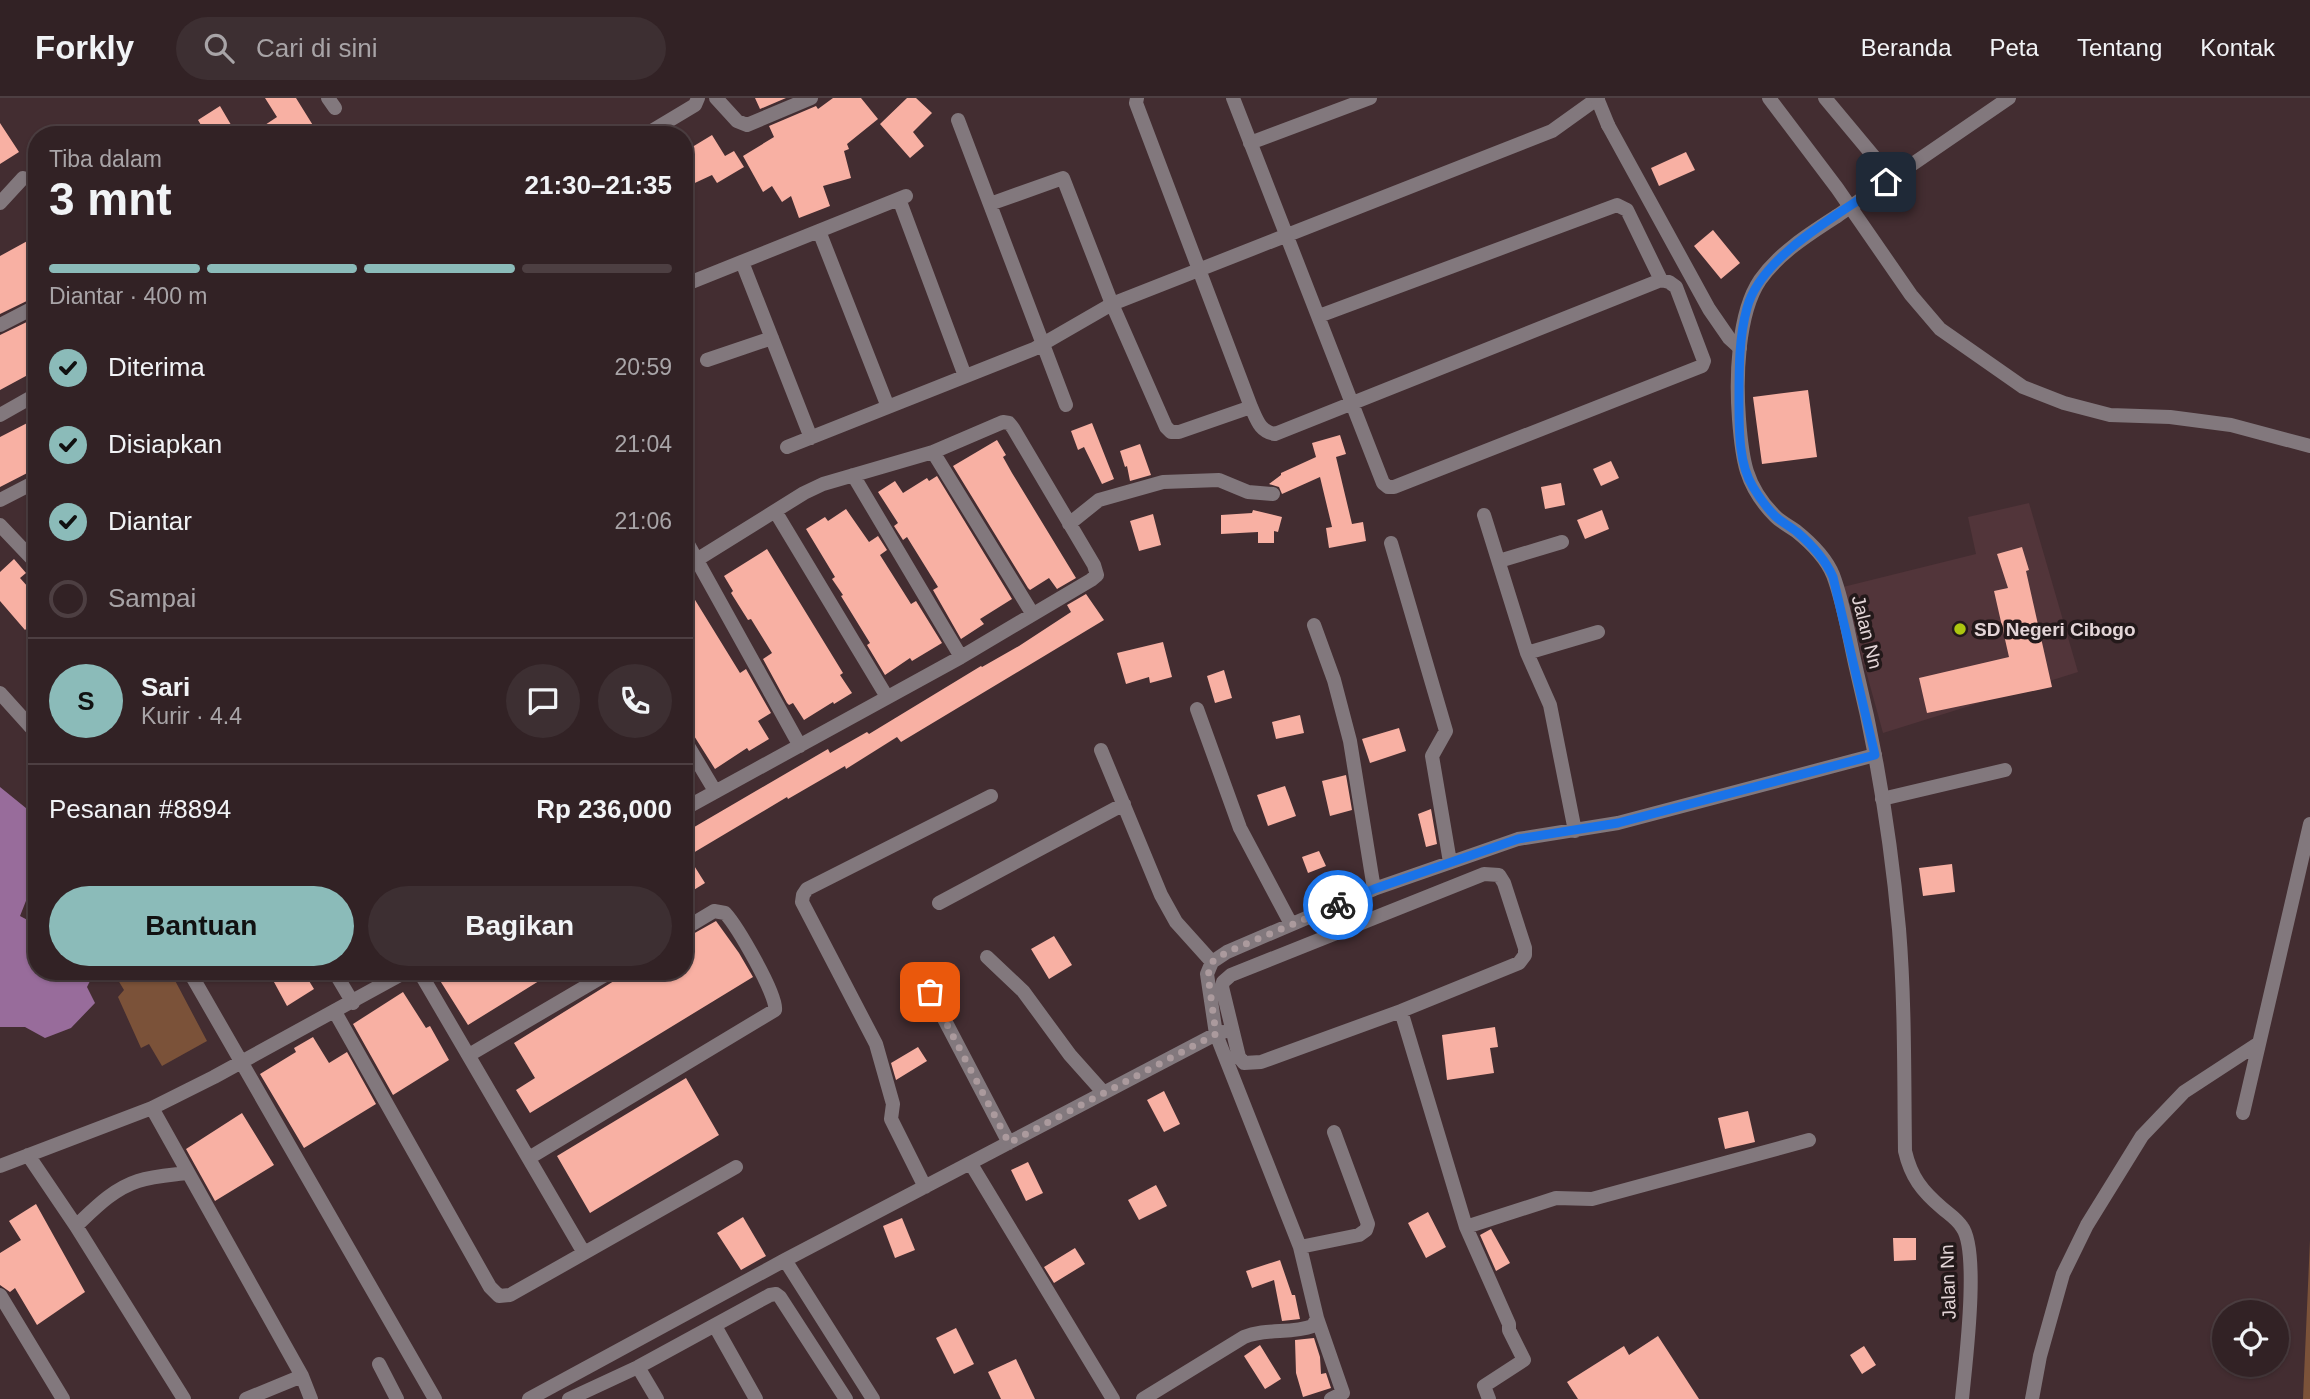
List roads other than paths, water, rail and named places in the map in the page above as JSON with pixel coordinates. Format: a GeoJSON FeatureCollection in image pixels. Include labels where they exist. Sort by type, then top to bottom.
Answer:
{"type":"FeatureCollection","features":[{"type":"Feature","properties":{"kind":"street"},"geometry":{"type":"LineString","coordinates":[[661,126],[695,105],[698,98]]}},
{"type":"Feature","properties":{"kind":"street"},"geometry":{"type":"LineString","coordinates":[[716,98],[737,121],[747,125],[811,98]]}},
{"type":"Feature","properties":{"kind":"street"},"geometry":{"type":"LineString","coordinates":[[1137,98],[1136,103],[1251,407],[1266,433],[1275,434],[1353,403],[1661,280],[1675,287],[1704,361],[1698,369],[1394,487],[1388,487],[1383,483],[1353,403],[1288,234],[1233,98]]}},
{"type":"Feature","properties":{"kind":"street"},"geometry":{"type":"LineString","coordinates":[[1250,143],[1370,98]]}},
{"type":"Feature","properties":{"kind":"street"},"geometry":{"type":"LineString","coordinates":[[787,447],[1043,343],[1112,304],[1199,268],[1552,131],[1598,98],[1608,125],[1709,309],[1729,338],[1740,348]]}},
{"type":"Feature","properties":{"kind":"street"},"geometry":{"type":"LineString","coordinates":[[1769,98],[1838,188],[1911,295],[1940,329],[2023,387],[2064,404],[2110,415],[2170,417],[2231,425],[2310,446]]}},
{"type":"Feature","properties":{"kind":"street"},"geometry":{"type":"LineString","coordinates":[[1825,98],[1880,164]]}},
{"type":"Feature","properties":{"kind":"street","name":"Jalan Nn"},"geometry":{"type":"LineString","coordinates":[[1962,1399],[1971,1287],[1968,1240],[1959,1223],[1913,1179],[1905,1151],[1899,930],[1875,755],[1833,577],[1815,548],[1796,530],[1776,517],[1752,485],[1745,470],[1739,417],[1740,348],[1747,308],[1762,278],[1796,243],[2009,98]]}},
{"type":"Feature","properties":{"kind":"street"},"geometry":{"type":"LineString","coordinates":[[958,120],[1066,405]]}},
{"type":"Feature","properties":{"kind":"street"},"geometry":{"type":"LineString","coordinates":[[0,203],[23,178]]}},
{"type":"Feature","properties":{"kind":"street"},"geometry":{"type":"LineString","coordinates":[[990,204],[1063,178],[1112,304],[1166,427],[1171,432],[1179,432],[1251,407]]}},
{"type":"Feature","properties":{"kind":"street"},"geometry":{"type":"LineString","coordinates":[[693,281],[902,197],[965,376]]}},
{"type":"Feature","properties":{"kind":"street"},"geometry":{"type":"LineString","coordinates":[[1319,316],[1617,205],[1627,210],[1661,280]]}},
{"type":"Feature","properties":{"kind":"street"},"geometry":{"type":"LineString","coordinates":[[819,231],[888,407]]}},
{"type":"Feature","properties":{"kind":"street"},"geometry":{"type":"LineString","coordinates":[[742,262],[811,438]]}},
{"type":"Feature","properties":{"kind":"street"},"geometry":{"type":"LineString","coordinates":[[0,325],[28,311]]}},
{"type":"Feature","properties":{"kind":"street"},"geometry":{"type":"LineString","coordinates":[[707,360],[772,338]]}},
{"type":"Feature","properties":{"kind":"street"},"geometry":{"type":"LineString","coordinates":[[0,415],[28,399]]}},
{"type":"Feature","properties":{"kind":"street"},"geometry":{"type":"LineString","coordinates":[[693,804],[961,657],[1097,575],[1094,565],[1009,423],[1003,422],[933,452],[813,488],[698,559]]}},
{"type":"Feature","properties":{"kind":"street"},"geometry":{"type":"LineString","coordinates":[[933,452],[1032,613]]}},
{"type":"Feature","properties":{"kind":"street"},"geometry":{"type":"LineString","coordinates":[[853,475],[961,657]]}},
{"type":"Feature","properties":{"kind":"street"},"geometry":{"type":"LineString","coordinates":[[1069,524],[1100,500],[1163,482],[1219,480],[1248,492],[1273,494]]}},
{"type":"Feature","properties":{"kind":"street"},"geometry":{"type":"LineString","coordinates":[[0,499],[28,485]]}},
{"type":"Feature","properties":{"kind":"street"},"geometry":{"type":"LineString","coordinates":[[775,511],[887,697]]}},
{"type":"Feature","properties":{"kind":"street"},"geometry":{"type":"LineString","coordinates":[[1484,515],[1527,653],[1550,705],[1575,831]]}},
{"type":"Feature","properties":{"kind":"street"},"geometry":{"type":"LineString","coordinates":[[0,525],[28,555]]}},
{"type":"Feature","properties":{"kind":"street"},"geometry":{"type":"LineString","coordinates":[[1499,561],[1562,542]]}},
{"type":"Feature","properties":{"kind":"street"},"geometry":{"type":"LineString","coordinates":[[1391,543],[1447,731],[1432,756],[1450,862]]}},
{"type":"Feature","properties":{"kind":"street"},"geometry":{"type":"LineString","coordinates":[[693,551],[800,746]]}},
{"type":"Feature","properties":{"kind":"street"},"geometry":{"type":"LineString","coordinates":[[1314,625],[1334,680],[1350,741],[1374,889]]}},
{"type":"Feature","properties":{"kind":"street"},"geometry":{"type":"LineString","coordinates":[[1527,653],[1598,632]]}},
{"type":"Feature","properties":{"kind":"street"},"geometry":{"type":"LineString","coordinates":[[0,692],[28,724]]}},
{"type":"Feature","properties":{"kind":"street"},"geometry":{"type":"LineString","coordinates":[[1197,709],[1240,828],[1291,924]]}},
{"type":"Feature","properties":{"kind":"street"},"geometry":{"type":"LineString","coordinates":[[1101,750],[1161,895],[1176,922],[1212,962]]}},
{"type":"Feature","properties":{"kind":"street"},"geometry":{"type":"LineString","coordinates":[[693,754],[715,791]]}},
{"type":"Feature","properties":{"kind":"street"},"geometry":{"type":"LineString","coordinates":[[1331,1399],[1343,1393],[1317,1318],[1300,1247],[1264,1148],[1216,1034],[1208,975],[1212,962],[1227,952],[1374,889],[1518,839],[1618,823],[1875,755]]}},
{"type":"Feature","properties":{"kind":"street"},"geometry":{"type":"LineString","coordinates":[[1881,799],[2005,770]]}},
{"type":"Feature","properties":{"kind":"street"},"geometry":{"type":"LineString","coordinates":[[925,1187],[891,1119],[893,1104],[876,1044],[802,902],[803,895],[807,889],[991,796]]}},
{"type":"Feature","properties":{"kind":"street"},"geometry":{"type":"LineString","coordinates":[[939,903],[1124,804]]}},
{"type":"Feature","properties":{"kind":"street"},"geometry":{"type":"LineString","coordinates":[[2243,1112],[2310,824]]}},
{"type":"Feature","properties":{"kind":"street"},"geometry":{"type":"LineString","coordinates":[[1484,874],[1499,875],[1525,948],[1523,960],[1401,1011],[1250,1064],[1244,1063],[1239,1057],[1222,987],[1223,982],[1231,975],[1484,874]]}},
{"type":"Feature","properties":{"kind":"street"},"geometry":{"type":"LineString","coordinates":[[530,1158],[775,1010],[776,1004],[770,988],[725,913],[714,911],[693,924]]}},
{"type":"Feature","properties":{"kind":"street"},"geometry":{"type":"LineString","coordinates":[[988,957],[1023,991],[1070,1055],[1103,1092]]}},
{"type":"Feature","properties":{"kind":"street"},"geometry":{"type":"LineString","coordinates":[[194,980],[435,1399]]}},
{"type":"Feature","properties":{"kind":"street"},"geometry":{"type":"LineString","coordinates":[[339,980],[353,1003]]}},
{"type":"Feature","properties":{"kind":"street"},"geometry":{"type":"LineString","coordinates":[[0,1166],[152,1108],[392,980]]}},
{"type":"Feature","properties":{"kind":"street"},"geometry":{"type":"LineString","coordinates":[[424,980],[584,1253]]}},
{"type":"Feature","properties":{"kind":"street"},"geometry":{"type":"LineString","coordinates":[[470,1055],[597,980]]}},
{"type":"Feature","properties":{"kind":"street"},"geometry":{"type":"LineString","coordinates":[[930,992],[1009,1143]]}},
{"type":"Feature","properties":{"kind":"street"},"geometry":{"type":"LineString","coordinates":[[1401,1011],[1466,1227],[1524,1360],[1484,1386],[1489,1399]]}},
{"type":"Feature","properties":{"kind":"street"},"geometry":{"type":"LineString","coordinates":[[335,1012],[493,1292],[499,1296],[510,1295],[736,1167]]}},
{"type":"Feature","properties":{"kind":"street"},"geometry":{"type":"LineString","coordinates":[[529,1399],[1103,1092],[1216,1034],[1231,1029]]}},
{"type":"Feature","properties":{"kind":"street"},"geometry":{"type":"LineString","coordinates":[[2032,1399],[2040,1356],[2063,1274],[2087,1225],[2142,1136],[2184,1092],[2259,1043]]}},
{"type":"Feature","properties":{"kind":"street"},"geometry":{"type":"LineString","coordinates":[[152,1108],[302,1376],[311,1399]]}},
{"type":"Feature","properties":{"kind":"street"},"geometry":{"type":"LineString","coordinates":[[1300,1247],[1359,1235],[1366,1230],[1368,1224],[1334,1132]]}},
{"type":"Feature","properties":{"kind":"street"},"geometry":{"type":"LineString","coordinates":[[1466,1227],[1556,1198],[1592,1199],[1809,1140]]}},
{"type":"Feature","properties":{"kind":"street"},"geometry":{"type":"LineString","coordinates":[[28,1155],[76,1226],[184,1399]]}},
{"type":"Feature","properties":{"kind":"street"},"geometry":{"type":"LineString","coordinates":[[971,1164],[1113,1399]]}},
{"type":"Feature","properties":{"kind":"street"},"geometry":{"type":"LineString","coordinates":[[76,1226],[104,1199],[119,1189],[139,1180],[187,1173]]}},
{"type":"Feature","properties":{"kind":"street"},"geometry":{"type":"LineString","coordinates":[[785,1260],[873,1399]]}},
{"type":"Feature","properties":{"kind":"street"},"geometry":{"type":"LineString","coordinates":[[569,1399],[638,1367],[776,1294],[846,1399]]}},
{"type":"Feature","properties":{"kind":"street"},"geometry":{"type":"LineString","coordinates":[[1,1298],[63,1399]]}},
{"type":"Feature","properties":{"kind":"street"},"geometry":{"type":"LineString","coordinates":[[1143,1399],[1244,1337],[1258,1332],[1304,1329],[1313,1325],[1317,1318]]}},
{"type":"Feature","properties":{"kind":"street"},"geometry":{"type":"LineString","coordinates":[[715,1326],[756,1399]]}},
{"type":"Feature","properties":{"kind":"street"},"geometry":{"type":"LineString","coordinates":[[379,1364],[397,1399]]}},
{"type":"Feature","properties":{"kind":"street"},"geometry":{"type":"LineString","coordinates":[[638,1367],[657,1399]]}},
{"type":"Feature","properties":{"kind":"street"},"geometry":{"type":"LineString","coordinates":[[246,1399],[302,1376]]}},
{"type":"Feature","properties":{"kind":"place","name":"SD Negeri Cibogo"},"geometry":{"type":"Point","coordinates":[1960,629]}}]}
